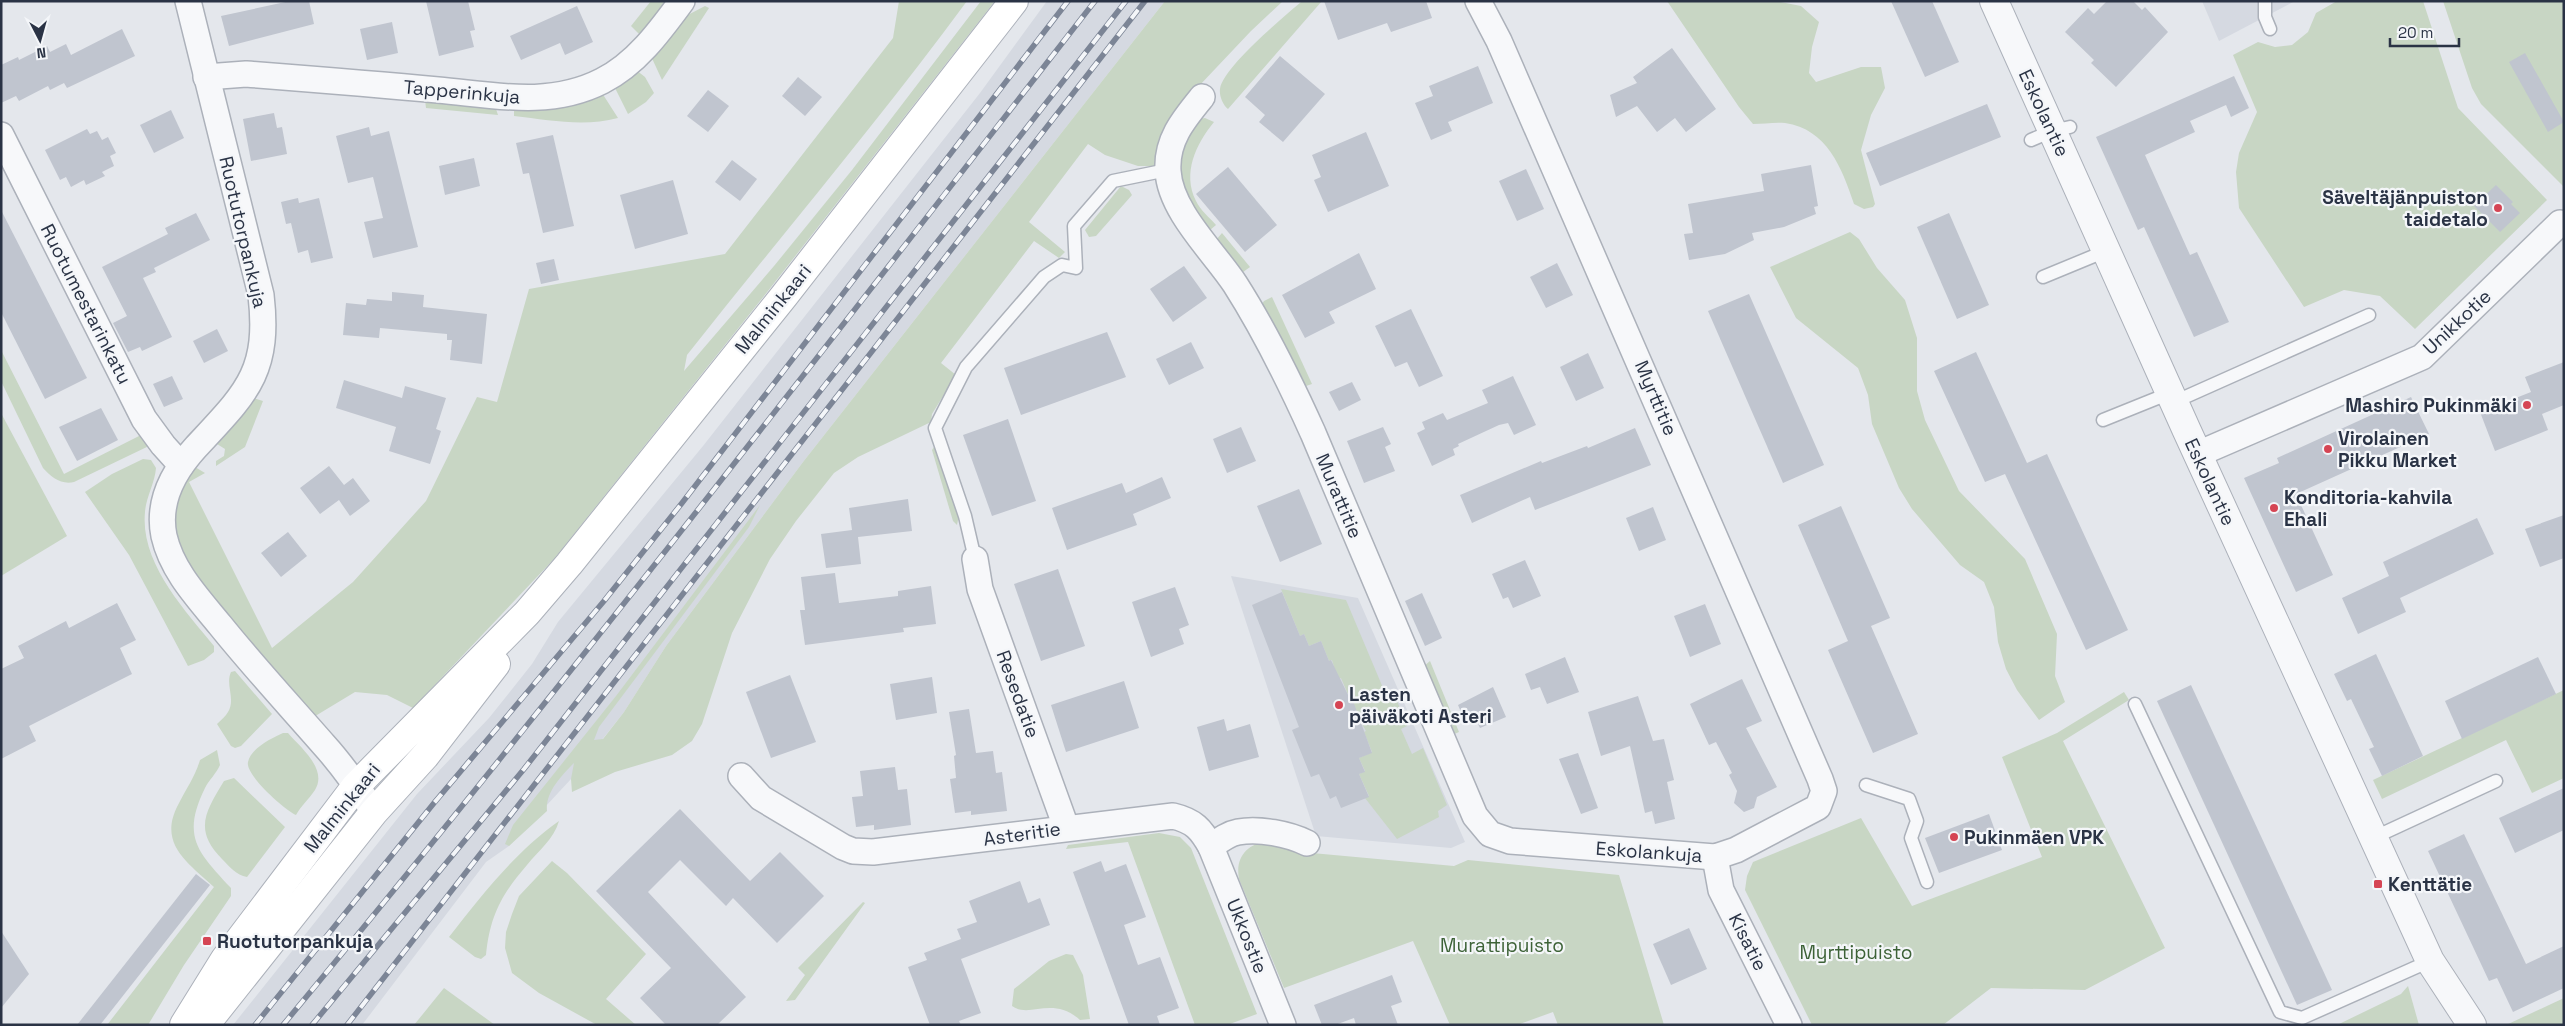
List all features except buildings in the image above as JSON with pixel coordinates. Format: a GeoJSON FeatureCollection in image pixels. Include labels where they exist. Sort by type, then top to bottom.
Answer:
{"type":"FeatureCollection","features":[{"type":"Feature","properties":{"kind":"main road","name":"Malminkaari"},"geometry":{"type":"LineString","coordinates":[[184,1025],[225,959],[356,786],[527,613],[784,296],[1014,1]]}},
{"type":"Feature","properties":{"kind":"main road","name":"Malminkaari"},"geometry":{"type":"LineString","coordinates":[[205,1025],[374,812],[425,756],[494,668],[527,613]]}},
{"type":"Feature","properties":{"kind":"street","name":"Ruotutorpankuja"},"geometry":{"type":"LineString","coordinates":[[188,1],[261,295],[264,321],[263,343],[258,365],[248,387],[181,465],[167,492],[163,506],[164,536],[182,579],[242,652],[326,746],[374,812]]}},
{"type":"Feature","properties":{"kind":"street","name":"Tapperinkuja"},"geometry":{"type":"LineString","coordinates":[[206,77],[246,74],[503,97],[550,98],[583,90],[618,71],[638,55],[682,1]]}},
{"type":"Feature","properties":{"kind":"street","name":"Myrttitie"},"geometry":{"type":"LineString","coordinates":[[1478,1],[1499,41],[1668,427],[1820,779],[1824,791],[1823,798]]}},
{"type":"Feature","properties":{"kind":"street","name":"Eskolantie"},"geometry":{"type":"LineString","coordinates":[[1994,1],[2051,133],[2430,961],[2472,1025]]}},
{"type":"Feature","properties":{"kind":"street"},"geometry":{"type":"LineString","coordinates":[[1168,170],[1172,138],[1180,124],[1202,97]]}},
{"type":"Feature","properties":{"kind":"street","name":"Ruotumestarinkatu"},"geometry":{"type":"LineString","coordinates":[[1,134],[144,419],[162,445],[181,465]]}},
{"type":"Feature","properties":{"kind":"street","name":"Murattitie"},"geometry":{"type":"LineString","coordinates":[[1168,170],[1176,200],[1235,284],[1284,371],[1475,816],[1490,834]]}},
{"type":"Feature","properties":{"kind":"street","name":"Unikkotie"},"geometry":{"type":"LineString","coordinates":[[2198,454],[2422,357],[2560,223]]}},
{"type":"Feature","properties":{"kind":"street","name":"Resedatie"},"geometry":{"type":"LineString","coordinates":[[975,559],[980,589],[1066,827]]}},
{"type":"Feature","properties":{"kind":"street","name":"Asteritie"},"geometry":{"type":"LineString","coordinates":[[741,776],[761,798],[853,851],[873,852],[1050,832],[1066,827],[1173,816],[1193,822],[1201,829],[1210,847]]}},
{"type":"Feature","properties":{"kind":"street","name":"Eskolankuja"},"geometry":{"type":"LineString","coordinates":[[1490,834],[1510,841],[1715,857],[1736,850],[1818,807],[1823,798]]}},
{"type":"Feature","properties":{"kind":"street"},"geometry":{"type":"LineString","coordinates":[[1210,847],[1224,837],[1238,832],[1295,837],[1307,843]]}},
{"type":"Feature","properties":{"kind":"street","name":"Ukkostie"},"geometry":{"type":"LineString","coordinates":[[1210,847],[1283,1025]]}},
{"type":"Feature","properties":{"kind":"street","name":"Kisatie"},"geometry":{"type":"LineString","coordinates":[[1715,857],[1721,890],[1789,1025]]}},
{"type":"Feature","properties":{"kind":"street","name":"Eskolantie"},"geometry":{"type":"LineString","coordinates":[[2430,961],[2442,1015],[2448,1025]]}},
{"type":"Feature","properties":{"kind":"lane"},"geometry":{"type":"LineString","coordinates":[[2265,1],[2265,17],[2270,29]]}},
{"type":"Feature","properties":{"kind":"lane"},"geometry":{"type":"LineString","coordinates":[[975,559],[965,516],[935,428],[966,367],[1044,277],[1062,265],[1076,268],[1074,226],[1113,181],[1168,170]]}},
{"type":"Feature","properties":{"kind":"lane"},"geometry":{"type":"LineString","coordinates":[[2043,277],[2106,252]]}},
{"type":"Feature","properties":{"kind":"lane"},"geometry":{"type":"LineString","coordinates":[[2103,420],[2172,398],[2370,315]]}},
{"type":"Feature","properties":{"kind":"lane"},"geometry":{"type":"LineString","coordinates":[[2135,704],[2280,1012],[2302,1018],[2430,961]]}},
{"type":"Feature","properties":{"kind":"lane"},"geometry":{"type":"LineString","coordinates":[[2374,837],[2496,781]]}},
{"type":"Feature","properties":{"kind":"lane"},"geometry":{"type":"LineString","coordinates":[[1866,786],[1909,799],[1917,821],[1911,838],[1927,882]]}},
{"type":"Feature","properties":{"kind":"shaded area"},"geometry":{"type":"Polygon","coordinates":[[[1047,1],[1165,1],[803,462],[666,646],[624,712],[571,779],[509,846],[486,862],[362,1025],[233,1025],[417,794],[489,718],[532,664],[558,622],[703,446],[980,93],[1047,1]]]}},
{"type":"Feature","properties":{"kind":"shaded area"},"geometry":{"type":"Polygon","coordinates":[[[2202,1],[2295,1],[2219,41],[2202,1]]]}},
{"type":"Feature","properties":{"kind":"shaded area","name":"Lasten päiväkoti Asteri"},"geometry":{"type":"Polygon","coordinates":[[[1231,576],[1358,598],[1465,842],[1451,848],[1316,836],[1231,576]]]}},
{"type":"Feature","properties":{"kind":"green space"},"geometry":{"type":"Polygon","coordinates":[[[651,1],[667,1],[641,36],[631,26],[651,1]]]}},
{"type":"Feature","properties":{"kind":"green space"},"geometry":{"type":"Polygon","coordinates":[[[899,1],[967,1],[864,135],[687,355],[684,371],[774,266],[852,170],[981,1],[995,1],[764,296],[554,559],[413,708],[387,695],[355,692],[312,718],[228,620],[187,561],[175,536],[173,507],[195,467],[205,473],[189,482],[272,648],[353,582],[426,501],[477,397],[497,402],[529,289],[725,254],[893,38],[899,1]]]}},
{"type":"Feature","properties":{"kind":"green space"},"geometry":{"type":"Polygon","coordinates":[[[1165,1],[1283,1],[1251,31],[1181,105],[1159,139],[1156,166],[1138,166],[1105,155],[1088,144],[1029,222],[1065,252],[1059,258],[1034,241],[941,363],[956,375],[932,414],[931,422],[858,457],[834,473],[796,521],[770,559],[732,633],[702,724],[692,741],[672,755],[615,772],[572,792],[571,779],[574,763],[551,791],[547,811],[509,846],[505,844],[513,825],[616,696],[760,505],[749,527],[599,727],[594,740],[603,739],[624,712],[666,646],[803,462],[1165,1]]]}},
{"type":"Feature","properties":{"kind":"green space"},"geometry":{"type":"Polygon","coordinates":[[[1302,1],[1322,1],[1228,109],[1223,103],[1220,89],[1232,68],[1255,43],[1302,1]]]}},
{"type":"Feature","properties":{"kind":"green space"},"geometry":{"type":"Polygon","coordinates":[[[1667,1],[1776,1],[1801,6],[1819,22],[1812,47],[1809,73],[1816,82],[1861,67],[1881,67],[1885,88],[1871,115],[1861,150],[1875,204],[1873,207],[1864,209],[1854,204],[1844,177],[1831,152],[1812,133],[1785,123],[1753,124],[1739,107],[1667,1]]]}},
{"type":"Feature","properties":{"kind":"green space"},"geometry":{"type":"Polygon","coordinates":[[[2337,1],[2423,1],[2458,108],[2547,200],[2415,329],[2380,296],[2344,290],[2304,307],[2239,208],[2236,172],[2239,153],[2257,112],[2233,55],[2258,42],[2275,47],[2292,45],[2308,32],[2316,13],[2337,1]]]}},
{"type":"Feature","properties":{"kind":"green space"},"geometry":{"type":"Polygon","coordinates":[[[2443,1],[2564,1],[2564,187],[2481,104],[2472,88],[2443,1]]]}},
{"type":"Feature","properties":{"kind":"green space"},"geometry":{"type":"Polygon","coordinates":[[[705,6],[709,8],[662,80],[650,54],[682,18],[705,6]]]}},
{"type":"Feature","properties":{"kind":"green space"},"geometry":{"type":"Polygon","coordinates":[[[636,70],[645,77],[654,93],[646,102],[628,114],[614,86],[636,70]]]}},
{"type":"Feature","properties":{"kind":"green space"},"geometry":{"type":"Polygon","coordinates":[[[602,93],[618,118],[605,121],[579,122],[514,116],[514,109],[602,93]]]}},
{"type":"Feature","properties":{"kind":"green space"},"geometry":{"type":"Polygon","coordinates":[[[425,100],[495,106],[498,115],[426,108],[425,100]]]}},
{"type":"Feature","properties":{"kind":"green space"},"geometry":{"type":"Polygon","coordinates":[[[1205,118],[1214,122],[1197,149],[1193,159],[1190,180],[1198,204],[1216,225],[1210,230],[1190,204],[1179,178],[1181,147],[1199,119],[1205,118]]]}},
{"type":"Feature","properties":{"kind":"green space"},"geometry":{"type":"Polygon","coordinates":[[[1121,186],[1129,190],[1132,195],[1096,236],[1089,237],[1085,230],[1121,186]]]}},
{"type":"Feature","properties":{"kind":"green space"},"geometry":{"type":"Polygon","coordinates":[[[1850,232],[1859,239],[1877,268],[1905,300],[1917,338],[1917,391],[1925,420],[1959,491],[2025,559],[2057,634],[2055,676],[2065,702],[2039,720],[2017,690],[2006,669],[1998,642],[1994,607],[1984,582],[1960,565],[1912,509],[1899,488],[1872,424],[1868,395],[1858,368],[1796,318],[1770,267],[1850,232]]]}},
{"type":"Feature","properties":{"kind":"green space"},"geometry":{"type":"Polygon","coordinates":[[[1222,233],[1250,267],[1239,275],[1216,240],[1222,233]]]}},
{"type":"Feature","properties":{"kind":"green space"},"geometry":{"type":"Polygon","coordinates":[[[1272,297],[1312,384],[1303,387],[1260,307],[1264,301],[1272,297]]]}},
{"type":"Feature","properties":{"kind":"green space"},"geometry":{"type":"Polygon","coordinates":[[[1,350],[64,474],[139,436],[136,430],[151,445],[74,482],[69,483],[53,477],[43,468],[1,381],[1,350]]]}},
{"type":"Feature","properties":{"kind":"green space"},"geometry":{"type":"Polygon","coordinates":[[[253,398],[263,401],[245,447],[216,466],[216,461],[224,456],[225,449],[217,444],[218,440],[253,398]]]}},
{"type":"Feature","properties":{"kind":"green space"},"geometry":{"type":"Polygon","coordinates":[[[1,413],[67,536],[1,576],[1,413]]]}},
{"type":"Feature","properties":{"kind":"green space"},"geometry":{"type":"Polygon","coordinates":[[[934,447],[959,515],[957,525],[953,521],[932,450],[934,447]]]}},
{"type":"Feature","properties":{"kind":"green space"},"geometry":{"type":"Polygon","coordinates":[[[143,459],[151,460],[156,468],[145,512],[145,531],[150,549],[167,585],[214,646],[214,652],[204,660],[188,666],[129,555],[85,492],[112,474],[143,459]]]}},
{"type":"Feature","properties":{"kind":"green space"},"geometry":{"type":"Polygon","coordinates":[[[1281,589],[1346,600],[1386,695],[1394,693],[1407,726],[1401,729],[1412,754],[1423,748],[1447,805],[1438,811],[1439,817],[1397,839],[1365,798],[1369,796],[1359,774],[1365,771],[1359,758],[1372,752],[1364,732],[1366,731],[1362,724],[1349,729],[1350,699],[1341,678],[1328,683],[1334,667],[1332,660],[1329,661],[1321,641],[1309,646],[1304,634],[1300,636],[1281,589]]]}},
{"type":"Feature","properties":{"kind":"green space"},"geometry":{"type":"Polygon","coordinates":[[[1430,661],[1459,732],[1452,735],[1423,667],[1430,661]]]}},
{"type":"Feature","properties":{"kind":"green space"},"geometry":{"type":"Polygon","coordinates":[[[235,671],[272,714],[241,746],[235,748],[231,746],[217,724],[226,715],[230,707],[229,677],[231,672],[235,671]]]}},
{"type":"Feature","properties":{"kind":"green space"},"geometry":{"type":"Polygon","coordinates":[[[2564,690],[2564,778],[2532,793],[2506,740],[2382,799],[2373,780],[2564,690]]]}},
{"type":"Feature","properties":{"kind":"green space","name":"Myrttipuisto"},"geometry":{"type":"Polygon","coordinates":[[[2124,692],[2129,700],[2063,741],[2165,948],[2085,990],[1991,988],[1943,1025],[1812,1025],[1745,890],[1747,876],[1753,862],[1861,818],[1912,906],[2042,857],[2002,757],[2057,733],[2124,692]]]}},
{"type":"Feature","properties":{"kind":"green space"},"geometry":{"type":"Polygon","coordinates":[[[283,733],[288,733],[311,759],[318,774],[315,790],[296,815],[267,792],[253,775],[248,762],[257,748],[283,733]]]}},
{"type":"Feature","properties":{"kind":"green space"},"geometry":{"type":"Polygon","coordinates":[[[217,750],[220,765],[208,782],[198,805],[194,819],[194,832],[202,853],[231,888],[231,896],[184,965],[148,1025],[107,1025],[214,887],[179,852],[171,831],[178,805],[200,760],[217,750]]]}},
{"type":"Feature","properties":{"kind":"green space"},"geometry":{"type":"Polygon","coordinates":[[[234,778],[285,827],[247,877],[236,873],[213,849],[205,829],[205,820],[212,802],[224,781],[234,778]]]}},
{"type":"Feature","properties":{"kind":"green space"},"geometry":{"type":"Polygon","coordinates":[[[559,821],[550,839],[510,886],[498,907],[490,929],[486,955],[481,959],[475,957],[449,937],[514,860],[559,821]]]}},
{"type":"Feature","properties":{"kind":"green space"},"geometry":{"type":"Polygon","coordinates":[[[1159,833],[1180,837],[1191,848],[1257,1014],[1227,1025],[1195,1025],[1128,842],[1066,849],[1068,845],[1159,833]]]}},
{"type":"Feature","properties":{"kind":"green space","name":"Murattipuisto"},"geometry":{"type":"Polygon","coordinates":[[[1268,841],[1312,853],[1454,866],[1468,860],[1619,875],[1664,1025],[1558,1025],[1553,1012],[1517,1025],[1450,1025],[1413,941],[1284,988],[1239,879],[1238,871],[1244,853],[1254,845],[1268,841]]]}},
{"type":"Feature","properties":{"kind":"green space"},"geometry":{"type":"Polygon","coordinates":[[[552,861],[567,873],[646,954],[606,999],[636,1025],[597,1025],[539,993],[512,973],[505,948],[506,932],[512,914],[519,896],[552,861]]]}},
{"type":"Feature","properties":{"kind":"green space"},"geometry":{"type":"Polygon","coordinates":[[[863,902],[865,903],[795,1000],[786,1001],[805,975],[798,968],[863,902]]]}},
{"type":"Feature","properties":{"kind":"green space"},"geometry":{"type":"Polygon","coordinates":[[[1066,954],[1073,955],[1083,975],[1090,1019],[1080,1020],[1060,1009],[1026,1010],[1012,1006],[1014,989],[1049,961],[1066,954]]]}},
{"type":"Feature","properties":{"kind":"green space"},"geometry":{"type":"Polygon","coordinates":[[[2408,986],[2419,1025],[2337,1025],[2401,994],[2408,986]]]}},
{"type":"Feature","properties":{"kind":"green space"},"geometry":{"type":"Polygon","coordinates":[[[444,988],[495,1025],[414,1025],[444,988]]]}},
{"type":"Feature","properties":{"kind":"green space"},"geometry":{"type":"Polygon","coordinates":[[[2564,998],[2564,1025],[2506,1025],[2564,998]]]}},
{"type":"Feature","properties":{"kind":"railway"},"geometry":{"type":"LineString","coordinates":[[255,1025],[434,803],[604,601],[682,503],[1068,1]]}},
{"type":"Feature","properties":{"kind":"railway"},"geometry":{"type":"LineString","coordinates":[[283,1025],[387,899],[591,644],[794,388],[1095,1]]}},
{"type":"Feature","properties":{"kind":"railway"},"geometry":{"type":"LineString","coordinates":[[312,1025],[524,769],[1126,1]]}},
{"type":"Feature","properties":{"kind":"railway"},"geometry":{"type":"LineString","coordinates":[[347,1025],[1145,1]]}},
{"type":"Feature","properties":{"kind":"place","name":"Säveltäjänpuiston taidetalo"},"geometry":{"type":"Point","coordinates":[2498,208]}},
{"type":"Feature","properties":{"kind":"place","name":"Mashiro Pukinmäki"},"geometry":{"type":"Point","coordinates":[2527,405]}},
{"type":"Feature","properties":{"kind":"place","name":"Virolainen Pikku Market"},"geometry":{"type":"Point","coordinates":[2328,449]}},
{"type":"Feature","properties":{"kind":"place","name":"Konditoria-kahvila Ehali"},"geometry":{"type":"Point","coordinates":[2274,508]}},
{"type":"Feature","properties":{"kind":"place","name":"Lasten päiväkoti Asteri"},"geometry":{"type":"Point","coordinates":[1339,705]}},
{"type":"Feature","properties":{"kind":"place","name":"Pukinmäen VPK"},"geometry":{"type":"Point","coordinates":[1954,837]}},
{"type":"Feature","properties":{"kind":"place","name":"Kenttätie"},"geometry":{"type":"Point","coordinates":[2378,884]}},
{"type":"Feature","properties":{"kind":"place","name":"Ruotutorpankuja"},"geometry":{"type":"Point","coordinates":[207,941]}}]}
